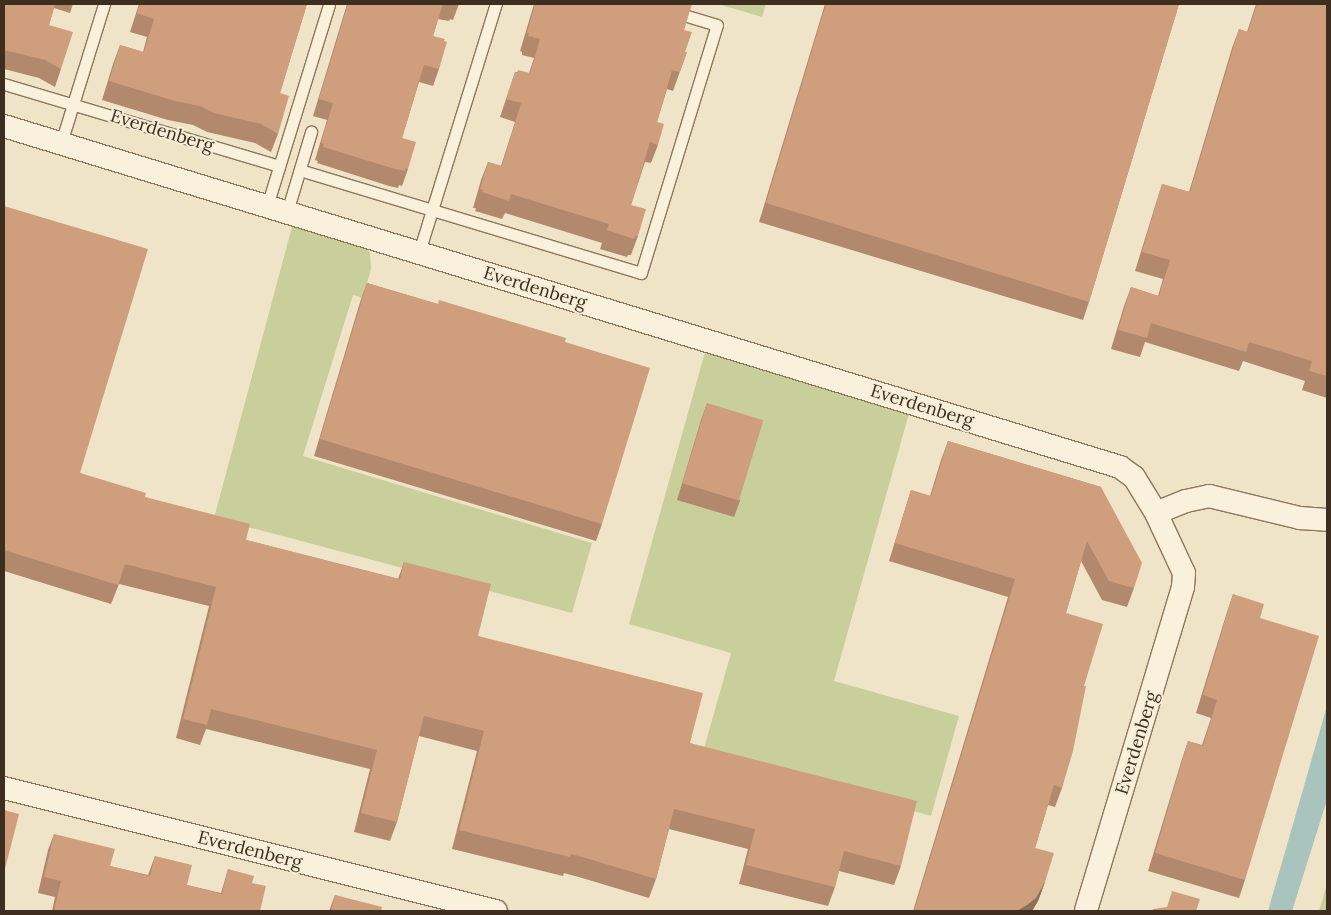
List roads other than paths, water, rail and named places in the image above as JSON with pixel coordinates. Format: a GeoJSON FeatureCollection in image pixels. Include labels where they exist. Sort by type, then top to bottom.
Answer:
{"type":"FeatureCollection","features":[{"type":"Feature","properties":{"kind":"street","name":"Everdenberg"},"geometry":{"type":"LineString","coordinates":[[4,126],[1120,467],[1134,477],[1156,513],[1184,573],[1183,587],[1086,911]]}},
{"type":"Feature","properties":{"kind":"street"},"geometry":{"type":"LineString","coordinates":[[1156,513],[1186,501],[1209,496],[1300,518],[1327,520]]}},
{"type":"Feature","properties":{"kind":"street","name":"Everdenberg"},"geometry":{"type":"LineString","coordinates":[[4,788],[496,911]]}},
{"type":"Feature","properties":{"kind":"lane"},"geometry":{"type":"LineString","coordinates":[[61,143],[104,4]]}},
{"type":"Feature","properties":{"kind":"lane"},"geometry":{"type":"LineString","coordinates":[[277,209],[279,166],[330,4]]}},
{"type":"Feature","properties":{"kind":"lane"},"geometry":{"type":"LineString","coordinates":[[419,252],[496,4]]}},
{"type":"Feature","properties":{"kind":"lane"},"geometry":{"type":"LineString","coordinates":[[300,170],[641,273],[717,25],[647,4]]}},
{"type":"Feature","properties":{"kind":"lane","name":"Everdenberg"},"geometry":{"type":"LineString","coordinates":[[4,84],[279,166]]}},
{"type":"Feature","properties":{"kind":"lane"},"geometry":{"type":"LineString","coordinates":[[277,209],[300,170],[311,132]]}},
{"type":"Feature","properties":{"kind":"water"},"geometry":{"type":"Polygon","coordinates":[[[1327,706],[1327,800],[1292,911],[1268,911],[1327,706]]]}}]}
